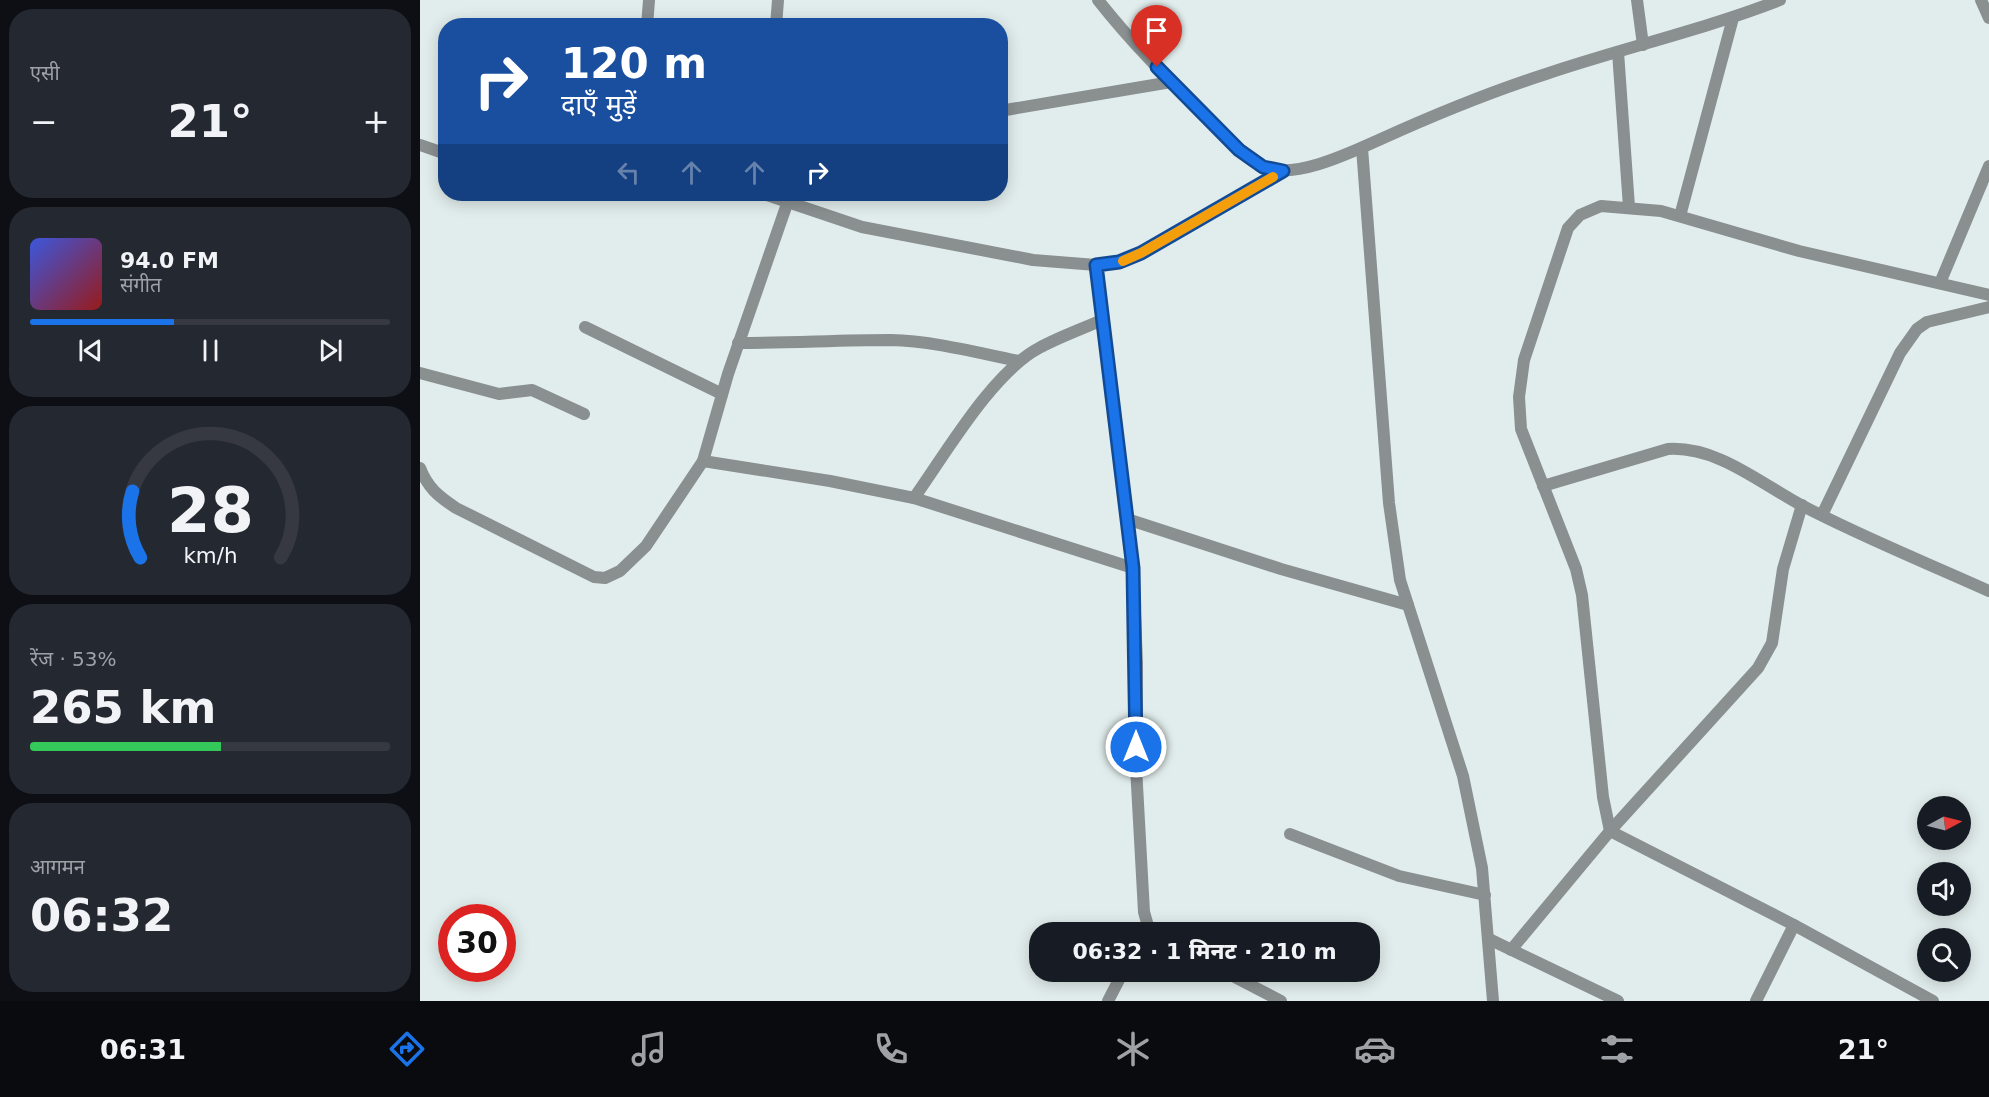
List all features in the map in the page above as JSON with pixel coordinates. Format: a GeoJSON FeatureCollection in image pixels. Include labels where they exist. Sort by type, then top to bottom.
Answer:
{"type":"FeatureCollection","features":[{"type":"Feature","properties":{"kind":"street"},"geometry":{"type":"LineString","coordinates":[[648,18],[650,0]]}},
{"type":"Feature","properties":{"kind":"street"},"geometry":{"type":"LineString","coordinates":[[777,18],[778,0]]}},
{"type":"Feature","properties":{"kind":"street"},"geometry":{"type":"LineString","coordinates":[[1098,0],[1128,39],[1239,150],[1263,167],[1283,171],[1303,168],[1362,148],[1405,128],[1545,74],[1733,18],[1773,1]]}},
{"type":"Feature","properties":{"kind":"street"},"geometry":{"type":"LineString","coordinates":[[1637,0],[1642,45]]}},
{"type":"Feature","properties":{"kind":"street"},"geometry":{"type":"LineString","coordinates":[[1981,0],[1989,18]]}},
{"type":"Feature","properties":{"kind":"street"},"geometry":{"type":"LineString","coordinates":[[1680,216],[1733,18]]}},
{"type":"Feature","properties":{"kind":"street"},"geometry":{"type":"LineString","coordinates":[[1618,52],[1629,207]]}},
{"type":"Feature","properties":{"kind":"street"},"geometry":{"type":"LineString","coordinates":[[1008,110],[1171,82]]}},
{"type":"Feature","properties":{"kind":"street"},"geometry":{"type":"LineString","coordinates":[[420,145],[438,151]]}},
{"type":"Feature","properties":{"kind":"street"},"geometry":{"type":"LineString","coordinates":[[1362,148],[1389,502],[1400,580],[1463,776],[1485,895],[1493,1001]]}},
{"type":"Feature","properties":{"kind":"street"},"geometry":{"type":"LineString","coordinates":[[1940,283],[1989,166]]}},
{"type":"Feature","properties":{"kind":"street"},"geometry":{"type":"LineString","coordinates":[[420,468],[427,484],[435,494],[456,507],[594,577],[605,578],[620,571],[646,546],[703,461],[738,343],[788,201],[862,227],[1033,260],[1096,265],[1119,262],[1141,253],[1283,171]]}},
{"type":"Feature","properties":{"kind":"street"},"geometry":{"type":"LineString","coordinates":[[1610,831],[1603,797],[1582,595],[1576,569],[1521,429],[1519,397],[1524,360],[1568,228],[1580,215],[1601,206],[1629,207],[1680,216],[1799,251],[1989,296]]}},
{"type":"Feature","properties":{"kind":"street"},"geometry":{"type":"LineString","coordinates":[[1096,265],[1133,568],[1137,663],[1136,768],[1144,912],[1147,922]]}},
{"type":"Feature","properties":{"kind":"street"},"geometry":{"type":"LineString","coordinates":[[1822,515],[1900,352],[1917,329],[1927,322],[1989,307]]}},
{"type":"Feature","properties":{"kind":"street"},"geometry":{"type":"LineString","coordinates":[[914,498],[990,391],[1020,361],[1038,348],[1102,320]]}},
{"type":"Feature","properties":{"kind":"street"},"geometry":{"type":"LineString","coordinates":[[585,327],[722,394]]}},
{"type":"Feature","properties":{"kind":"street"},"geometry":{"type":"LineString","coordinates":[[738,343],[810,344],[893,340],[944,346],[1020,361]]}},
{"type":"Feature","properties":{"kind":"street"},"geometry":{"type":"LineString","coordinates":[[420,373],[499,394],[532,390],[584,414]]}},
{"type":"Feature","properties":{"kind":"street"},"geometry":{"type":"LineString","coordinates":[[1543,486],[1668,449],[1688,448],[1731,465],[1822,515],[1989,591]]}},
{"type":"Feature","properties":{"kind":"street"},"geometry":{"type":"LineString","coordinates":[[703,461],[830,481],[914,498],[1133,568]]}},
{"type":"Feature","properties":{"kind":"street"},"geometry":{"type":"LineString","coordinates":[[1511,950],[1610,831],[1758,668],[1772,643],[1783,569],[1802,505]]}},
{"type":"Feature","properties":{"kind":"street"},"geometry":{"type":"LineString","coordinates":[[1127,519],[1281,569],[1408,605]]}},
{"type":"Feature","properties":{"kind":"street"},"geometry":{"type":"LineString","coordinates":[[1610,831],[1794,925],[1932,1001]]}},
{"type":"Feature","properties":{"kind":"street"},"geometry":{"type":"LineString","coordinates":[[1290,834],[1399,876],[1485,895]]}},
{"type":"Feature","properties":{"kind":"street"},"geometry":{"type":"LineString","coordinates":[[1756,1001],[1794,925]]}},
{"type":"Feature","properties":{"kind":"street"},"geometry":{"type":"LineString","coordinates":[[1489,939],[1618,1001]]}},
{"type":"Feature","properties":{"kind":"street"},"geometry":{"type":"LineString","coordinates":[[1108,1001],[1118,982]]}},
{"type":"Feature","properties":{"kind":"street"},"geometry":{"type":"LineString","coordinates":[[1244,982],[1281,1001]]}},
{"type":"Feature","properties":{"kind":"slow traffic"},"geometry":{"type":"LineString","coordinates":[[1123,261],[1141,253],[1273,177]]}},
{"type":"Feature","properties":{"kind":"route"},"geometry":{"type":"LineString","coordinates":[[1136,747],[1137,663],[1133,568],[1096,265],[1119,262],[1141,253],[1283,171],[1263,167],[1239,150],[1157,67]]}}]}
